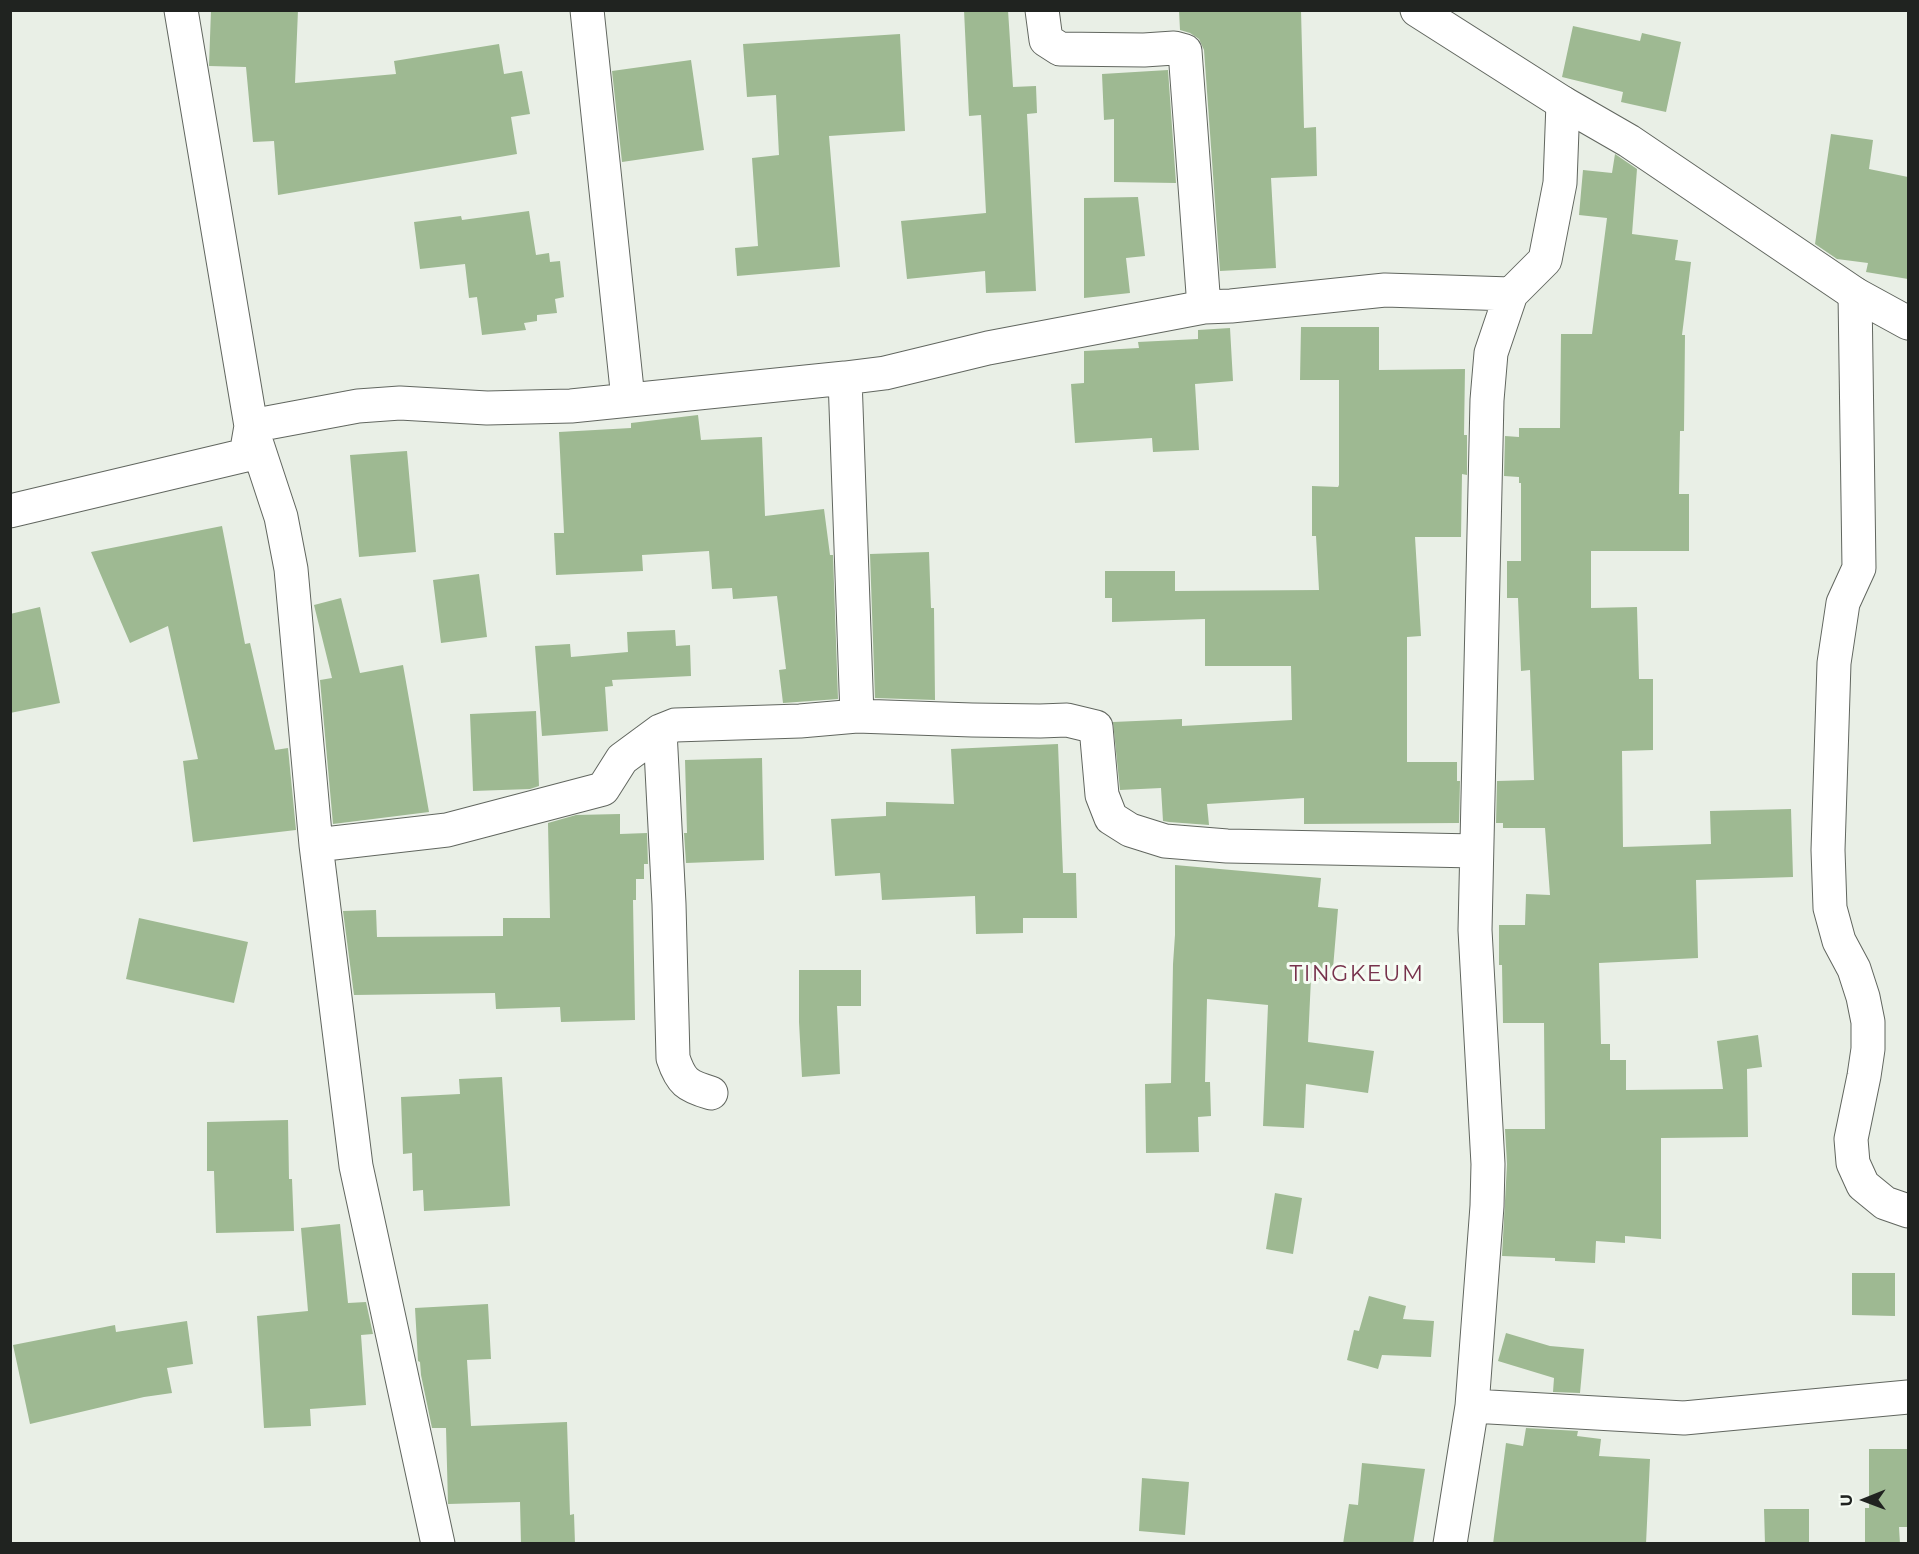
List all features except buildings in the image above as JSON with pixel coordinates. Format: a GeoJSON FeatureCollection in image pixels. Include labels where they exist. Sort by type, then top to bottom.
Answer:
{"type":"FeatureCollection","features":[{"type":"Feature","properties":{"kind":"street"},"geometry":{"type":"LineString","coordinates":[[181,10],[251,426],[281,517],[291,568],[316,845],[356,1166],[438,1544]]}},
{"type":"Feature","properties":{"kind":"street"},"geometry":{"type":"LineString","coordinates":[[587,10],[628,399]]}},
{"type":"Feature","properties":{"kind":"street"},"geometry":{"type":"LineString","coordinates":[[1042,10],[1046,39],[1060,49],[1174,48],[1185,51],[1204,307]]}},
{"type":"Feature","properties":{"kind":"street"},"geometry":{"type":"LineString","coordinates":[[1417,10],[1563,103],[1629,141],[1854,294],[1908,323]]}},
{"type":"Feature","properties":{"kind":"street"},"geometry":{"type":"LineString","coordinates":[[1450,1544],[1472,1406],[1487,1206],[1488,1164],[1475,930],[1487,399],[1491,353],[1511,294],[1545,260],[1560,183],[1563,103]]}},
{"type":"Feature","properties":{"kind":"street"},"geometry":{"type":"LineString","coordinates":[[251,426],[358,406],[400,403],[487,408],[571,406],[885,373],[988,348],[1204,307],[1385,290],[1511,294]]}},
{"type":"Feature","properties":{"kind":"street"},"geometry":{"type":"LineString","coordinates":[[1854,294],[1859,568],[1843,603],[1834,663],[1828,839],[1830,908],[1839,941],[1854,969],[1868,1022],[1868,1049],[1851,1138],[1853,1163],[1863,1185],[1885,1203],[1908,1211]]}},
{"type":"Feature","properties":{"kind":"street"},"geometry":{"type":"LineString","coordinates":[[844,378],[857,716]]}},
{"type":"Feature","properties":{"kind":"street"},"geometry":{"type":"LineString","coordinates":[[10,512],[246,454],[251,426]]}},
{"type":"Feature","properties":{"kind":"street"},"geometry":{"type":"LineString","coordinates":[[316,845],[447,830],[603,789],[622,759],[660,731],[675,725],[800,721],[857,716],[1067,720],[1096,727],[1102,795],[1111,818],[1130,830],[1165,841],[1227,846],[1476,851]]}},
{"type":"Feature","properties":{"kind":"street"},"geometry":{"type":"LineString","coordinates":[[660,731],[669,904],[673,1058],[684,1081],[694,1088],[711,1094]]}},
{"type":"Feature","properties":{"kind":"street"},"geometry":{"type":"LineString","coordinates":[[1472,1406],[1684,1418],[1908,1397]]}},
{"type":"Feature","properties":{"kind":"district","name":"TINGKEUM"},"geometry":{"type":"Point","coordinates":[1357,975]}}]}
